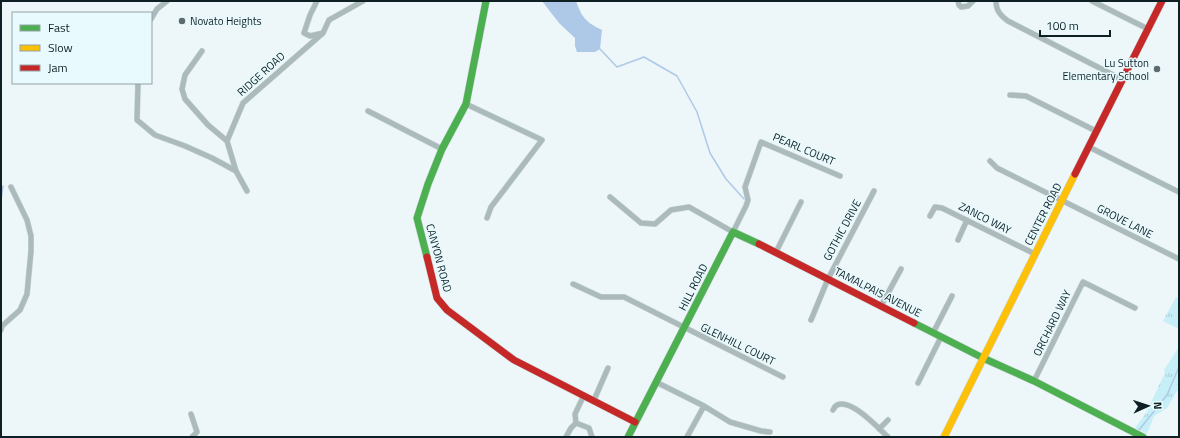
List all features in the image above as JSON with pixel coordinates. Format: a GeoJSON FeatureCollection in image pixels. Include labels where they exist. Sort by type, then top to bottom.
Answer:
{"type":"FeatureCollection","features":[{"type":"Feature","properties":{"kind":"street"},"geometry":{"type":"LineString","coordinates":[[152,17],[157,9],[167,1]]}},
{"type":"Feature","properties":{"kind":"street"},"geometry":{"type":"LineString","coordinates":[[317,1],[310,15],[304,33],[310,36],[323,33]]}},
{"type":"Feature","properties":{"kind":"street","name":"RIDGE ROAD"},"geometry":{"type":"LineString","coordinates":[[227,141],[243,103],[323,33],[329,20],[363,1]]}},
{"type":"Feature","properties":{"kind":"street","name":"CANYON ROAD"},"geometry":{"type":"LineString","coordinates":[[486,1],[466,104],[442,149],[428,184],[417,218],[437,298],[447,310],[514,360],[635,422]]}},
{"type":"Feature","properties":{"kind":"street"},"geometry":{"type":"LineString","coordinates":[[958,1],[961,7],[968,6],[973,1]]}},
{"type":"Feature","properties":{"kind":"street"},"geometry":{"type":"LineString","coordinates":[[996,1],[997,10],[1001,16],[1008,21],[1123,80]]}},
{"type":"Feature","properties":{"kind":"street"},"geometry":{"type":"LineString","coordinates":[[1092,1],[1148,28]]}},
{"type":"Feature","properties":{"kind":"street","name":"CENTER ROAD"},"geometry":{"type":"LineString","coordinates":[[944,437],[1162,1]]}},
{"type":"Feature","properties":{"kind":"street"},"geometry":{"type":"LineString","coordinates":[[202,51],[185,75],[182,89],[185,99],[208,125],[227,141],[236,171],[247,191]]}},
{"type":"Feature","properties":{"kind":"street"},"geometry":{"type":"LineString","coordinates":[[138,84],[138,120],[155,135],[212,158],[236,171]]}},
{"type":"Feature","properties":{"kind":"street"},"geometry":{"type":"LineString","coordinates":[[1010,95],[1026,96],[1096,131]]}},
{"type":"Feature","properties":{"kind":"street"},"geometry":{"type":"LineString","coordinates":[[466,104],[542,140],[491,207],[487,218]]}},
{"type":"Feature","properties":{"kind":"street"},"geometry":{"type":"LineString","coordinates":[[368,111],[442,149]]}},
{"type":"Feature","properties":{"kind":"street","name":"PEARL COURT"},"geometry":{"type":"LineString","coordinates":[[761,142],[840,176]]}},
{"type":"Feature","properties":{"kind":"street","name":"HILL ROAD"},"geometry":{"type":"LineString","coordinates":[[628,437],[746,206],[748,200],[745,187],[761,142]]}},
{"type":"Feature","properties":{"kind":"street"},"geometry":{"type":"LineString","coordinates":[[1090,147],[1179,192]]}},
{"type":"Feature","properties":{"kind":"street","name":"GROVE LANE"},"geometry":{"type":"LineString","coordinates":[[990,161],[997,168],[1179,259]]}},
{"type":"Feature","properties":{"kind":"street"},"geometry":{"type":"LineString","coordinates":[[1,330],[2,326],[20,310],[27,294],[31,251],[31,236],[27,220],[11,187]]}},
{"type":"Feature","properties":{"kind":"street","name":"GOTHIC DRIVE"},"geometry":{"type":"LineString","coordinates":[[811,320],[828,279],[874,191]]}},
{"type":"Feature","properties":{"kind":"street","name":"TAMALPAIS AVENUE"},"geometry":{"type":"LineString","coordinates":[[610,197],[642,223],[655,224],[671,210],[689,207],[733,232],[776,252],[941,337],[1034,381],[1143,437]]}},
{"type":"Feature","properties":{"kind":"street"},"geometry":{"type":"LineString","coordinates":[[776,252],[801,202]]}},
{"type":"Feature","properties":{"kind":"street","name":"ZANCO WAY"},"geometry":{"type":"LineString","coordinates":[[930,216],[935,208],[942,208],[1035,254]]}},
{"type":"Feature","properties":{"kind":"street"},"geometry":{"type":"LineString","coordinates":[[958,240],[967,220]]}},
{"type":"Feature","properties":{"kind":"street"},"geometry":{"type":"LineString","coordinates":[[881,306],[901,269]]}},
{"type":"Feature","properties":{"kind":"street","name":"ORCHARD WAY"},"geometry":{"type":"LineString","coordinates":[[1034,381],[1083,282],[1135,308]]}},
{"type":"Feature","properties":{"kind":"street","name":"GLENHILL COURT"},"geometry":{"type":"LineString","coordinates":[[573,284],[600,297],[624,297],[783,377]]}},
{"type":"Feature","properties":{"kind":"street"},"geometry":{"type":"LineString","coordinates":[[933,332],[952,296]]}},
{"type":"Feature","properties":{"kind":"street"},"geometry":{"type":"LineString","coordinates":[[918,383],[941,337]]}},
{"type":"Feature","properties":{"kind":"street"},"geometry":{"type":"LineString","coordinates":[[594,400],[608,368]]}},
{"type":"Feature","properties":{"kind":"street"},"geometry":{"type":"LineString","coordinates":[[656,382],[704,406],[730,422],[761,431],[770,432]]}},
{"type":"Feature","properties":{"kind":"street"},"geometry":{"type":"LineString","coordinates":[[576,423],[575,414],[584,395]]}},
{"type":"Feature","properties":{"kind":"street"},"geometry":{"type":"LineString","coordinates":[[833,410],[837,405],[845,404],[856,408],[888,437]]}},
{"type":"Feature","properties":{"kind":"street"},"geometry":{"type":"LineString","coordinates":[[688,437],[704,406]]}},
{"type":"Feature","properties":{"kind":"street"},"geometry":{"type":"LineString","coordinates":[[191,414],[197,432],[192,437]]}},
{"type":"Feature","properties":{"kind":"street"},"geometry":{"type":"LineString","coordinates":[[879,429],[888,420]]}},
{"type":"Feature","properties":{"kind":"street"},"geometry":{"type":"LineString","coordinates":[[566,437],[576,423]]}},
{"type":"Feature","properties":{"kind":"street"},"geometry":{"type":"LineString","coordinates":[[576,423],[589,428],[592,437]]}},
{"type":"Feature","properties":{"kind":"green space"},"geometry":{"type":"Polygon","coordinates":[[[1176,297],[1179,299],[1179,329],[1163,321],[1176,297]]]}},
{"type":"Feature","properties":{"kind":"green space"},"geometry":{"type":"Polygon","coordinates":[[[1179,347],[1179,388],[1167,408],[1154,416],[1147,434],[1135,428],[1146,413],[1165,373],[1164,370],[1179,347]]]}},
{"type":"Feature","properties":{"kind":"shaded area"},"geometry":{"type":"Polygon","coordinates":[[[542,1],[576,1],[580,12],[585,19],[602,30],[600,49],[595,52],[577,52],[575,38],[559,23],[542,1]]]}},
{"type":"Feature","properties":{"kind":"waterway"},"geometry":{"type":"LineString","coordinates":[[600,49],[617,67],[644,57],[677,76],[697,112],[710,153],[726,179],[744,199]]}},
{"type":"Feature","properties":{"kind":"waterway"},"geometry":{"type":"LineString","coordinates":[[1,200],[3,186]]}},
{"type":"Feature","properties":{"kind":"waterway"},"geometry":{"type":"LineString","coordinates":[[1139,430],[1167,395],[1179,367]]}},
{"type":"Feature","properties":{"kind":"traffic: fast"},"geometry":{"type":"LineString","coordinates":[[427,257],[417,218],[428,184],[442,149],[466,104],[486,1]]}},
{"type":"Feature","properties":{"kind":"traffic: fast"},"geometry":{"type":"LineString","coordinates":[[628,437],[733,232],[759,244]]}},
{"type":"Feature","properties":{"kind":"traffic: fast"},"geometry":{"type":"LineString","coordinates":[[914,323],[983,358],[1034,381],[1143,437]]}},
{"type":"Feature","properties":{"kind":"traffic: slow"},"geometry":{"type":"LineString","coordinates":[[944,437],[1075,174]]}},
{"type":"Feature","properties":{"kind":"traffic: jam"},"geometry":{"type":"LineString","coordinates":[[1075,174],[1162,1]]}},
{"type":"Feature","properties":{"kind":"traffic: jam"},"geometry":{"type":"LineString","coordinates":[[759,244],[914,323]]}},
{"type":"Feature","properties":{"kind":"traffic: jam"},"geometry":{"type":"LineString","coordinates":[[427,257],[437,298],[447,310],[514,360],[635,422]]}},
{"type":"Feature","properties":{"kind":"place","name":"Novato Heights"},"geometry":{"type":"Point","coordinates":[182,21]}},
{"type":"Feature","properties":{"kind":"place","name":"Lu Sutton Elementary School"},"geometry":{"type":"Point","coordinates":[1157,69]}}]}
